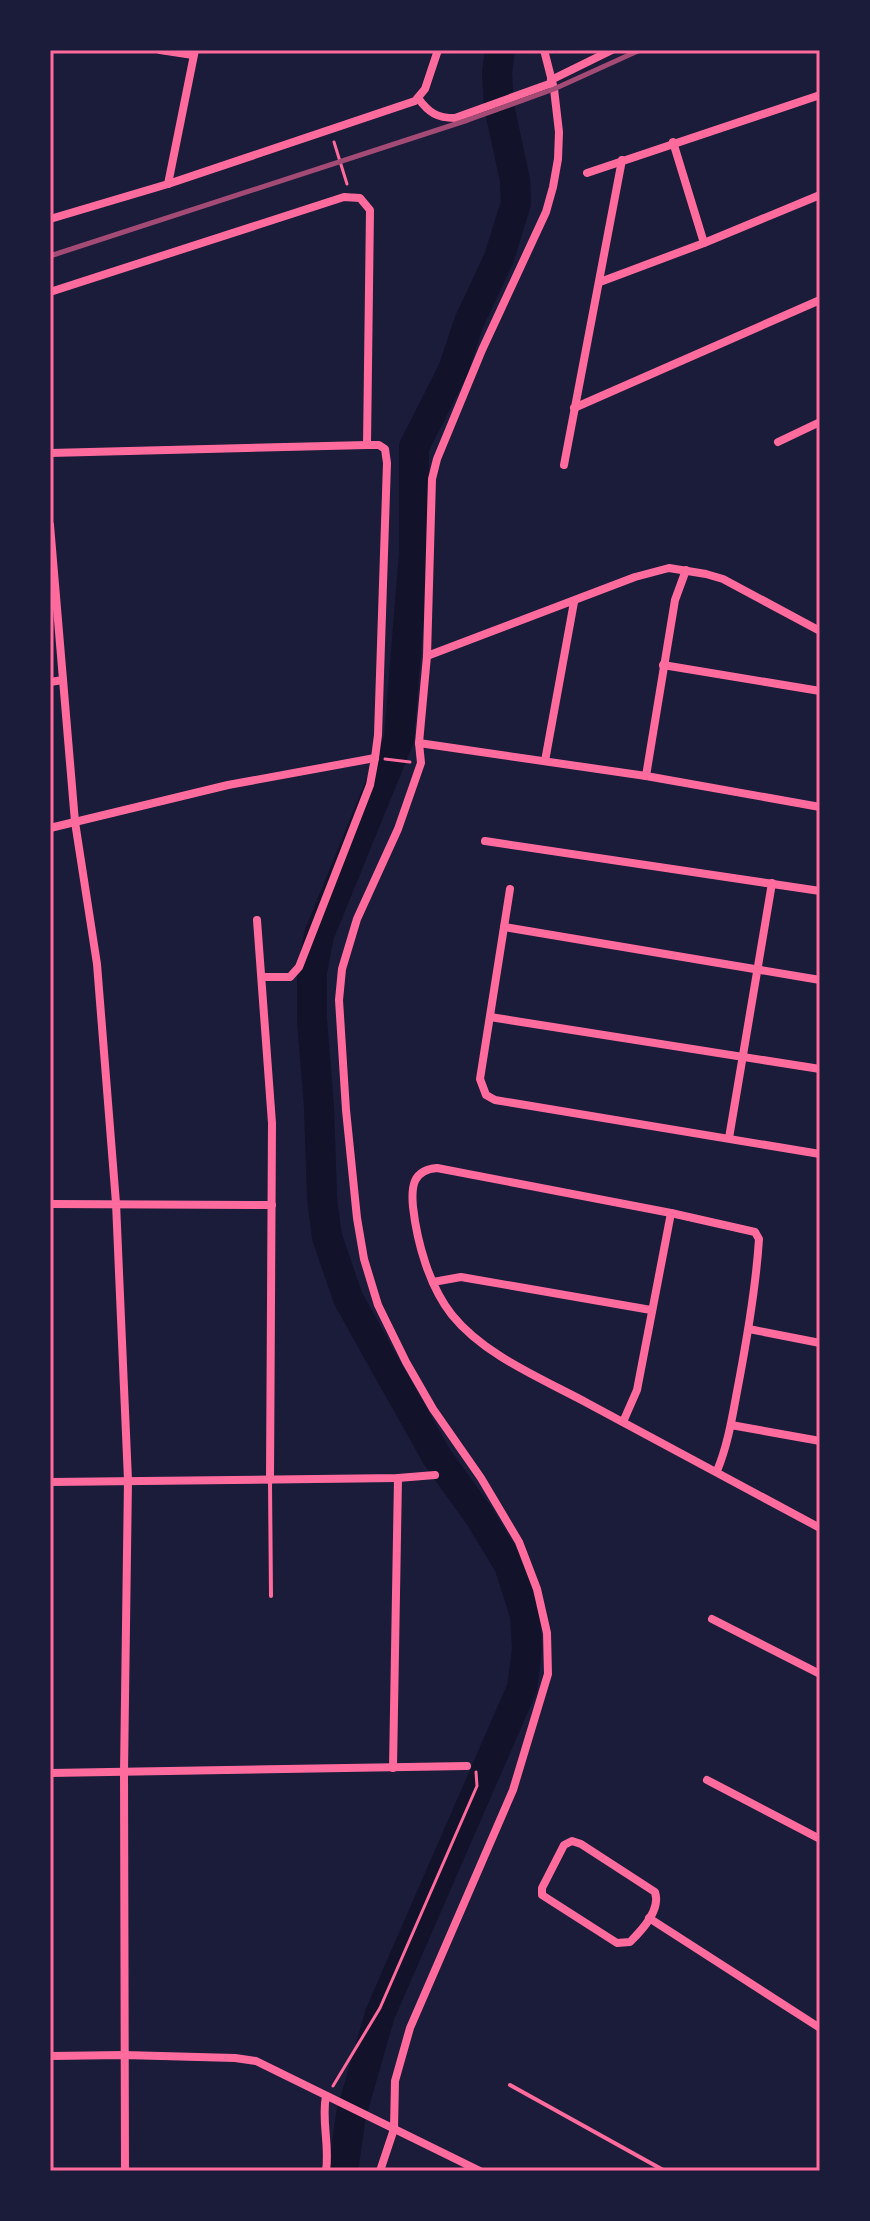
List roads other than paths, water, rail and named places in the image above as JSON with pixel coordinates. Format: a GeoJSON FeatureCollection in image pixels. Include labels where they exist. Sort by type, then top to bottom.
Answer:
{"type":"FeatureCollection","features":[{"type":"Feature","properties":{"kind":"street"},"geometry":{"type":"LineString","coordinates":[[160,50],[194,53],[168,184]]}},
{"type":"Feature","properties":{"kind":"street"},"geometry":{"type":"LineString","coordinates":[[50,219],[168,184],[416,99],[425,89],[438,50]]}},
{"type":"Feature","properties":{"kind":"street"},"geometry":{"type":"LineString","coordinates":[[380,2171],[394,2129],[395,2081],[410,2028],[513,1790],[548,1674],[547,1633],[519,1542],[481,1478],[433,1409],[378,1305],[364,1259],[357,1218],[339,1000],[342,969],[357,919],[398,829],[421,763],[419,743],[427,656],[432,479],[437,459],[482,350],[546,212],[558,159],[557,112],[544,50]]}},
{"type":"Feature","properties":{"kind":"street"},"geometry":{"type":"LineString","coordinates":[[416,99],[428,112],[442,118],[455,118],[552,81],[612,50]]}},
{"type":"Feature","properties":{"kind":"street"},"geometry":{"type":"LineString","coordinates":[[587,173],[820,95]]}},
{"type":"Feature","properties":{"kind":"street"},"geometry":{"type":"LineString","coordinates":[[673,142],[704,243]]}},
{"type":"Feature","properties":{"kind":"street"},"geometry":{"type":"LineString","coordinates":[[564,465],[622,160]]}},
{"type":"Feature","properties":{"kind":"street"},"geometry":{"type":"LineString","coordinates":[[600,282],[820,195]]}},
{"type":"Feature","properties":{"kind":"street"},"geometry":{"type":"LineString","coordinates":[[50,292],[341,198],[360,198],[370,210],[367,445]]}},
{"type":"Feature","properties":{"kind":"street"},"geometry":{"type":"LineString","coordinates":[[574,408],[820,300]]}},
{"type":"Feature","properties":{"kind":"street"},"geometry":{"type":"LineString","coordinates":[[778,442],[820,422]]}},
{"type":"Feature","properties":{"kind":"street"},"geometry":{"type":"LineString","coordinates":[[50,453],[383,447],[387,463],[379,758],[299,967],[290,977],[262,977]]}},
{"type":"Feature","properties":{"kind":"street"},"geometry":{"type":"LineString","coordinates":[[50,525],[75,822],[97,964],[116,1203],[128,1480],[124,1772],[125,2171]]}},
{"type":"Feature","properties":{"kind":"street"},"geometry":{"type":"LineString","coordinates":[[427,656],[669,568],[723,579],[820,631]]}},
{"type":"Feature","properties":{"kind":"street"},"geometry":{"type":"LineString","coordinates":[[646,776],[675,600],[686,570]]}},
{"type":"Feature","properties":{"kind":"street"},"geometry":{"type":"LineString","coordinates":[[545,761],[574,602]]}},
{"type":"Feature","properties":{"kind":"street"},"geometry":{"type":"LineString","coordinates":[[663,665],[820,691]]}},
{"type":"Feature","properties":{"kind":"street"},"geometry":{"type":"LineString","coordinates":[[50,682],[63,680]]}},
{"type":"Feature","properties":{"kind":"street"},"geometry":{"type":"LineString","coordinates":[[419,743],[646,776],[820,807]]}},
{"type":"Feature","properties":{"kind":"street"},"geometry":{"type":"LineString","coordinates":[[50,828],[243,782],[379,758]]}},
{"type":"Feature","properties":{"kind":"street"},"geometry":{"type":"LineString","coordinates":[[485,841],[820,891]]}},
{"type":"Feature","properties":{"kind":"street"},"geometry":{"type":"LineString","coordinates":[[729,1138],[772,883]]}},
{"type":"Feature","properties":{"kind":"street"},"geometry":{"type":"LineString","coordinates":[[510,889],[480,1079],[486,1095],[495,1100],[820,1154]]}},
{"type":"Feature","properties":{"kind":"street"},"geometry":{"type":"LineString","coordinates":[[257,920],[272,1123],[270,1480]]}},
{"type":"Feature","properties":{"kind":"street"},"geometry":{"type":"LineString","coordinates":[[504,927],[820,980]]}},
{"type":"Feature","properties":{"kind":"street"},"geometry":{"type":"LineString","coordinates":[[490,1017],[820,1069]]}},
{"type":"Feature","properties":{"kind":"street"},"geometry":{"type":"LineString","coordinates":[[717,1471],[725,1452],[749,1329],[759,1239],[755,1232],[437,1168],[423,1171],[413,1183],[416,1227],[433,1282],[451,1314],[484,1344],[820,1528]]}},
{"type":"Feature","properties":{"kind":"street"},"geometry":{"type":"LineString","coordinates":[[50,1204],[272,1205]]}},
{"type":"Feature","properties":{"kind":"street"},"geometry":{"type":"LineString","coordinates":[[623,1422],[637,1390],[671,1213]]}},
{"type":"Feature","properties":{"kind":"street"},"geometry":{"type":"LineString","coordinates":[[433,1282],[461,1277],[483,1279],[651,1310]]}},
{"type":"Feature","properties":{"kind":"street"},"geometry":{"type":"LineString","coordinates":[[749,1329],[820,1343]]}},
{"type":"Feature","properties":{"kind":"street"},"geometry":{"type":"LineString","coordinates":[[731,1425],[820,1441]]}},
{"type":"Feature","properties":{"kind":"street"},"geometry":{"type":"LineString","coordinates":[[50,1482],[435,1475]]}},
{"type":"Feature","properties":{"kind":"street"},"geometry":{"type":"LineString","coordinates":[[393,1768],[398,1478]]}},
{"type":"Feature","properties":{"kind":"street"},"geometry":{"type":"LineString","coordinates":[[712,1619],[820,1674]]}},
{"type":"Feature","properties":{"kind":"street"},"geometry":{"type":"LineString","coordinates":[[50,1773],[467,1766]]}},
{"type":"Feature","properties":{"kind":"street"},"geometry":{"type":"LineString","coordinates":[[707,1780],[820,1839]]}},
{"type":"Feature","properties":{"kind":"street"},"geometry":{"type":"LineString","coordinates":[[572,1841],[581,1844],[655,1892],[657,1902],[649,1918],[633,1939],[622,1944],[543,1897],[542,1888],[564,1845],[572,1841]]}},
{"type":"Feature","properties":{"kind":"street"},"geometry":{"type":"LineString","coordinates":[[649,1918],[820,2028]]}},
{"type":"Feature","properties":{"kind":"street"},"geometry":{"type":"LineString","coordinates":[[50,2056],[124,2055],[256,2061],[480,2171]]}},
{"type":"Feature","properties":{"kind":"street"},"geometry":{"type":"LineString","coordinates":[[326,2096],[323,2111],[326,2171]]}},
{"type":"Feature","properties":{"kind":"lane"},"geometry":{"type":"LineString","coordinates":[[270,1480],[271,1596]]}},
{"type":"Feature","properties":{"kind":"lane"},"geometry":{"type":"LineString","coordinates":[[510,2085],[665,2171]]}},
{"type":"Feature","properties":{"kind":"waterway"},"geometry":{"type":"LineString","coordinates":[[343,2171],[351,2115],[380,2014],[522,1688],[527,1650],[525,1615],[509,1565],[480,1517],[437,1457],[379,1354],[348,1298],[327,1237],[312,1020],[312,972],[319,935],[399,739],[414,553],[414,447],[453,370],[469,322],[499,258],[516,203],[515,180],[499,106],[497,73],[500,50]]}},
{"type":"Feature","properties":{"kind":"railway"},"geometry":{"type":"LineString","coordinates":[[50,256],[468,120],[554,89],[640,50]]}}]}
